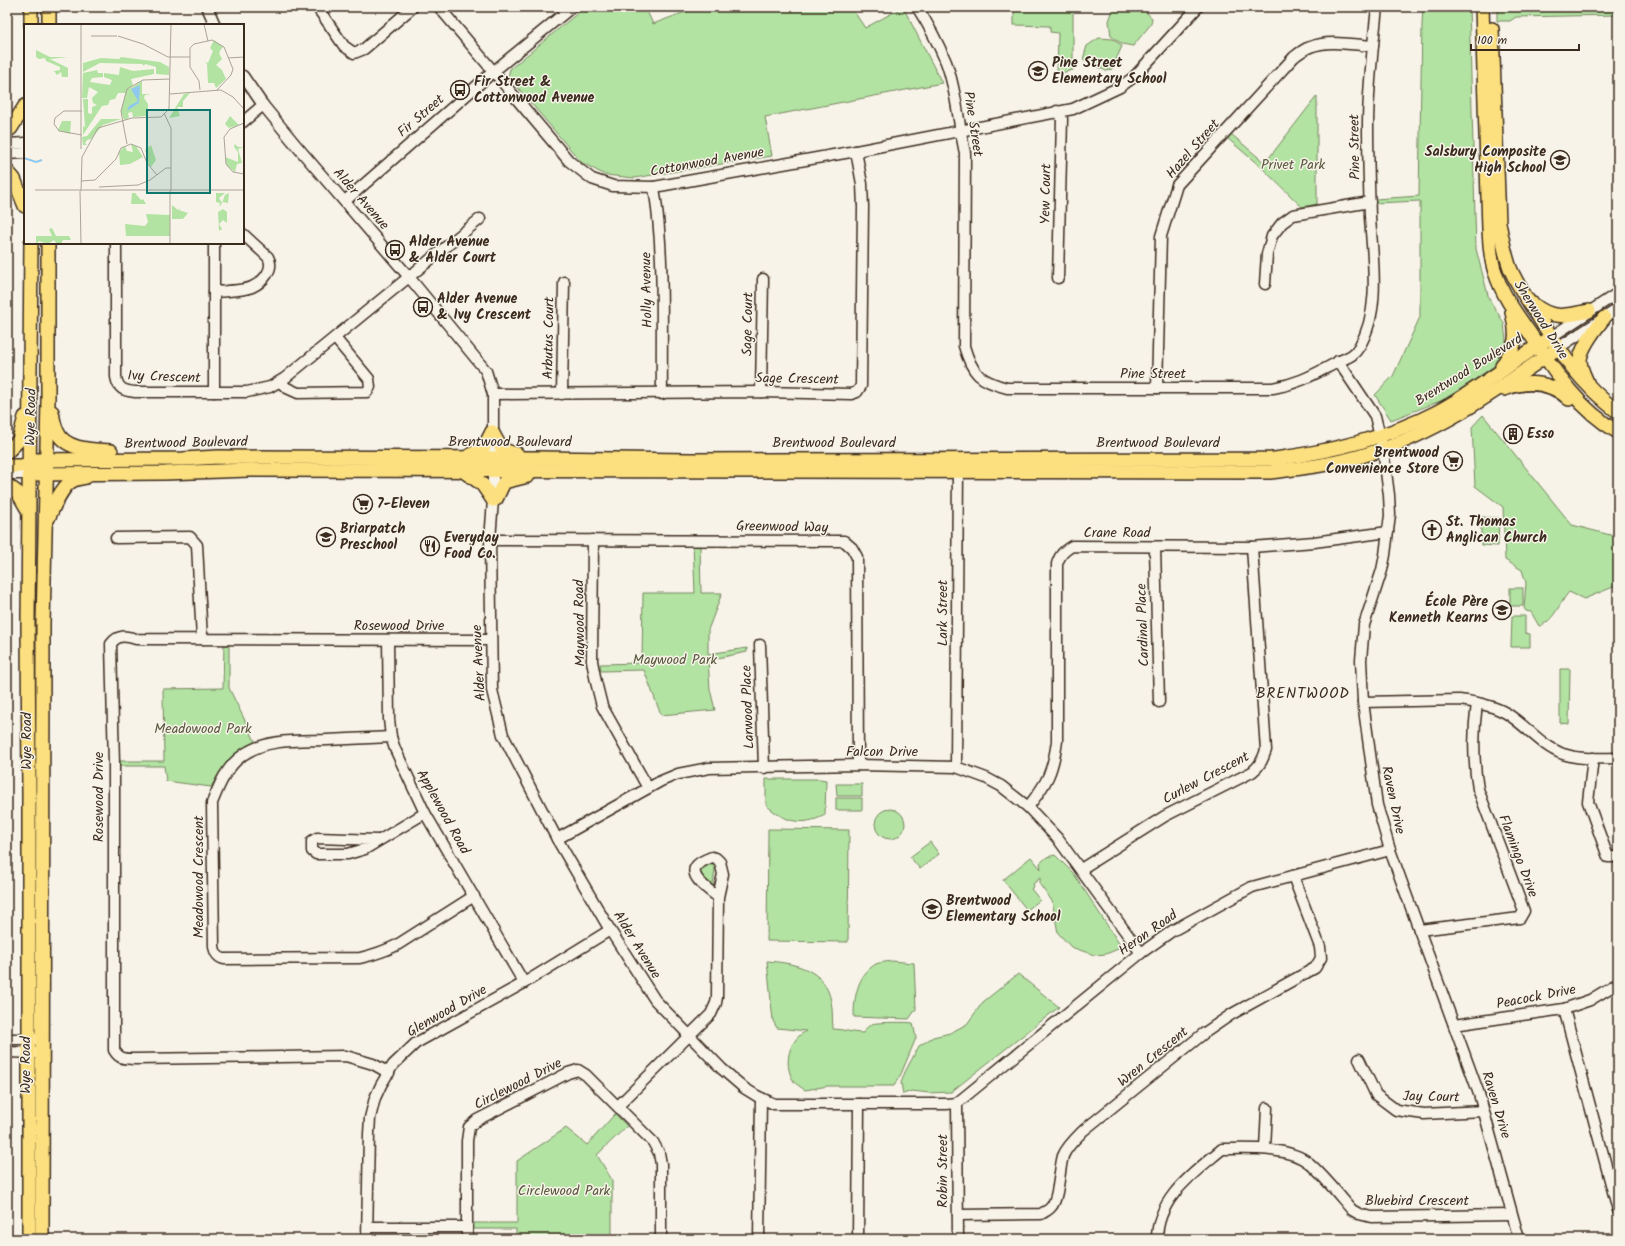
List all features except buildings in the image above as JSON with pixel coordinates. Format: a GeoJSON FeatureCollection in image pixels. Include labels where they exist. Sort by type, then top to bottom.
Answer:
{"type":"FeatureCollection","features":[{"type":"Feature","properties":{"kind":"main road"},"geometry":{"type":"LineString","coordinates":[[31,7],[31,24]]}},
{"type":"Feature","properties":{"kind":"main road"},"geometry":{"type":"LineString","coordinates":[[49,7],[49,24]]}},
{"type":"Feature","properties":{"kind":"main road","name":"Sherwood Drive"},"geometry":{"type":"LineString","coordinates":[[1482,7],[1489,229],[1491,257],[1495,272],[1510,305],[1544,341],[1558,348],[1574,371],[1590,389],[1618,412]]}},
{"type":"Feature","properties":{"kind":"main road","name":"Sherwood Drive"},"geometry":{"type":"LineString","coordinates":[[1492,7],[1499,223],[1505,250],[1511,268],[1528,301],[1544,341],[1545,358],[1575,397],[1589,412],[1618,432]]}},
{"type":"Feature","properties":{"kind":"main road"},"geometry":{"type":"LineString","coordinates":[[7,131],[11,128],[24,108]]}},
{"type":"Feature","properties":{"kind":"main road"},"geometry":{"type":"LineString","coordinates":[[7,171],[14,179],[24,204]]}},
{"type":"Feature","properties":{"kind":"main road","name":"Wye Road"},"geometry":{"type":"LineString","coordinates":[[28,1239],[28,625],[30,524],[31,244]]}},
{"type":"Feature","properties":{"kind":"main road","name":"Wye Road"},"geometry":{"type":"LineString","coordinates":[[42,1239],[45,524],[48,400],[48,244]]}},
{"type":"Feature","properties":{"kind":"main road"},"geometry":{"type":"LineString","coordinates":[[1495,272],[1517,300],[1544,341]]}},
{"type":"Feature","properties":{"kind":"main road"},"geometry":{"type":"LineString","coordinates":[[1528,301],[1542,312],[1554,316],[1572,315],[1589,311]]}},
{"type":"Feature","properties":{"kind":"main road"},"geometry":{"type":"LineString","coordinates":[[1497,373],[1509,356],[1514,345],[1516,328],[1510,305]]}},
{"type":"Feature","properties":{"kind":"main road"},"geometry":{"type":"LineString","coordinates":[[1590,389],[1581,368],[1580,359],[1584,348],[1604,318]]}},
{"type":"Feature","properties":{"kind":"main road","name":"Brentwood Boulevard"},"geometry":{"type":"LineString","coordinates":[[1381,443],[1439,410],[1544,341]]}},
{"type":"Feature","properties":{"kind":"main road","name":"Brentwood Boulevard"},"geometry":{"type":"LineString","coordinates":[[30,466],[46,473],[100,474],[249,470],[540,471],[1276,459],[1381,443],[1429,430],[1488,395],[1558,348]]}},
{"type":"Feature","properties":{"kind":"main road"},"geometry":{"type":"LineString","coordinates":[[1488,395],[1520,384],[1536,383],[1554,388],[1575,404],[1589,412]]}},
{"type":"Feature","properties":{"kind":"main road"},"geometry":{"type":"LineString","coordinates":[[7,452],[19,440],[30,400]]}},
{"type":"Feature","properties":{"kind":"main road"},"geometry":{"type":"LineString","coordinates":[[48,400],[57,432],[63,440],[73,446],[95,450],[218,458]]}},
{"type":"Feature","properties":{"kind":"main road"},"geometry":{"type":"LineString","coordinates":[[492,432],[501,448],[506,452],[539,458]]}},
{"type":"Feature","properties":{"kind":"main road"},"geometry":{"type":"LineString","coordinates":[[466,458],[484,447],[492,432]]}},
{"type":"Feature","properties":{"kind":"main road","name":"Brentwood Boulevard"},"geometry":{"type":"LineString","coordinates":[[30,466],[46,460],[218,458],[539,458],[958,465]]}},
{"type":"Feature","properties":{"kind":"main road"},"geometry":{"type":"LineString","coordinates":[[7,466],[30,466]]}},
{"type":"Feature","properties":{"kind":"main road"},"geometry":{"type":"LineString","coordinates":[[463,471],[482,484],[493,500],[496,499],[504,482],[521,479],[540,471]]}},
{"type":"Feature","properties":{"kind":"main road"},"geometry":{"type":"LineString","coordinates":[[45,524],[63,489],[68,484],[74,480],[100,474]]}},
{"type":"Feature","properties":{"kind":"main road"},"geometry":{"type":"LineString","coordinates":[[7,485],[13,488],[23,499],[28,509],[30,524]]}},
{"type":"Feature","properties":{"kind":"street"},"geometry":{"type":"LineString","coordinates":[[207,7],[215,24]]}},
{"type":"Feature","properties":{"kind":"street"},"geometry":{"type":"LineString","coordinates":[[317,7],[344,46],[354,53],[364,49],[413,7]]}},
{"type":"Feature","properties":{"kind":"street","name":"Cottonwood Avenue"},"geometry":{"type":"LineString","coordinates":[[439,7],[569,161],[592,179],[613,186],[654,187],[856,151],[1073,109],[1120,87],[1134,77],[1198,7]]}},
{"type":"Feature","properties":{"kind":"street","name":"Fir Street"},"geometry":{"type":"LineString","coordinates":[[345,201],[494,71],[572,7]]}},
{"type":"Feature","properties":{"kind":"street","name":"Pine Street"},"geometry":{"type":"LineString","coordinates":[[917,7],[929,27],[946,62],[965,153],[964,346],[968,361],[974,371],[985,381],[1008,388],[1273,388],[1308,379],[1338,361],[1350,357],[1358,348],[1370,323],[1374,300],[1368,101],[1377,7]]}},
{"type":"Feature","properties":{"kind":"street","name":"Hazel Street"},"geometry":{"type":"LineString","coordinates":[[1157,388],[1161,236],[1177,185],[1294,57],[1302,51],[1310,46],[1329,43],[1373,46]]}},
{"type":"Feature","properties":{"kind":"street","name":"Alder Avenue"},"geometry":{"type":"LineString","coordinates":[[244,77],[263,105],[409,277],[486,372],[493,394],[493,500],[490,540],[490,640],[492,690],[503,735],[557,839],[610,930],[656,1000],[722,1069],[744,1088],[762,1099],[774,1104],[957,1103]]}},
{"type":"Feature","properties":{"kind":"street"},"geometry":{"type":"LineString","coordinates":[[244,121],[263,105]]}},
{"type":"Feature","properties":{"kind":"street","name":"Yew Court"},"geometry":{"type":"LineString","coordinates":[[1057,111],[1062,118],[1058,278]]}},
{"type":"Feature","properties":{"kind":"street"},"geometry":{"type":"LineString","coordinates":[[7,144],[24,143]]}},
{"type":"Feature","properties":{"kind":"street","name":"Sage Crescent"},"geometry":{"type":"LineString","coordinates":[[493,394],[662,394],[760,392],[851,394],[857,392],[861,386],[863,207],[862,184],[856,151]]}},
{"type":"Feature","properties":{"kind":"street"},"geometry":{"type":"LineString","coordinates":[[7,154],[24,153]]}},
{"type":"Feature","properties":{"kind":"street","name":"Holly Avenue"},"geometry":{"type":"LineString","coordinates":[[654,187],[658,211],[661,252],[662,394]]}},
{"type":"Feature","properties":{"kind":"street"},"geometry":{"type":"LineString","coordinates":[[1265,284],[1267,254],[1272,236],[1282,223],[1293,215],[1370,202]]}},
{"type":"Feature","properties":{"kind":"street","name":"Ivy Crescent"},"geometry":{"type":"LineString","coordinates":[[116,244],[116,377],[118,386],[124,391],[129,392],[255,391],[270,387],[280,382],[480,219]]}},
{"type":"Feature","properties":{"kind":"street"},"geometry":{"type":"LineString","coordinates":[[214,292],[250,288],[269,271],[270,261],[268,257],[244,235]]}},
{"type":"Feature","properties":{"kind":"street"},"geometry":{"type":"LineString","coordinates":[[214,244],[214,392]]}},
{"type":"Feature","properties":{"kind":"street","name":"Sage Court"},"geometry":{"type":"LineString","coordinates":[[760,392],[763,279]]}},
{"type":"Feature","properties":{"kind":"street","name":"Arbutus Court"},"geometry":{"type":"LineString","coordinates":[[562,394],[564,282]]}},
{"type":"Feature","properties":{"kind":"street","name":"Brentwood Boulevard"},"geometry":{"type":"LineString","coordinates":[[1544,341],[1618,293]]}},
{"type":"Feature","properties":{"kind":"street","name":"Brentwood Boulevard"},"geometry":{"type":"LineString","coordinates":[[1558,348],[1618,309]]}},
{"type":"Feature","properties":{"kind":"street"},"geometry":{"type":"LineString","coordinates":[[280,382],[287,388],[298,393],[367,392],[370,387],[369,380],[335,338]]}},
{"type":"Feature","properties":{"kind":"street","name":"Raven Drive"},"geometry":{"type":"LineString","coordinates":[[1338,361],[1375,416],[1381,443],[1389,502],[1390,515],[1382,570],[1364,625],[1361,660],[1363,702],[1378,805],[1390,850],[1479,1094],[1519,1239]]}},
{"type":"Feature","properties":{"kind":"street","name":"Brentwood Boulevard"},"geometry":{"type":"LineString","coordinates":[[7,460],[30,466]]}},
{"type":"Feature","properties":{"kind":"street","name":"Lark Street"},"geometry":{"type":"LineString","coordinates":[[956,767],[958,465]]}},
{"type":"Feature","properties":{"kind":"street","name":"Brentwood Boulevard"},"geometry":{"type":"LineString","coordinates":[[7,474],[30,466]]}},
{"type":"Feature","properties":{"kind":"street","name":"Crane Road"},"geometry":{"type":"LineString","coordinates":[[1028,807],[1048,778],[1054,760],[1057,741],[1057,564],[1059,556],[1072,546],[1252,547],[1314,542],[1388,532]]}},
{"type":"Feature","properties":{"kind":"street"},"geometry":{"type":"LineString","coordinates":[[116,538],[190,537],[197,545],[202,639]]}},
{"type":"Feature","properties":{"kind":"street","name":"Greenwood Way"},"geometry":{"type":"LineString","coordinates":[[490,540],[844,541],[852,548],[857,557],[858,765]]}},
{"type":"Feature","properties":{"kind":"street","name":"Maywood Road"},"geometry":{"type":"LineString","coordinates":[[594,540],[592,661],[596,682],[602,706],[648,788]]}},
{"type":"Feature","properties":{"kind":"street","name":"Cardinal Place"},"geometry":{"type":"LineString","coordinates":[[1155,547],[1159,702]]}},
{"type":"Feature","properties":{"kind":"street","name":"Curlew Crescent"},"geometry":{"type":"LineString","coordinates":[[1081,869],[1165,816],[1252,772],[1259,766],[1263,759],[1266,750],[1252,547]]}},
{"type":"Feature","properties":{"kind":"street","name":"Rosewood Drive"},"geometry":{"type":"LineString","coordinates":[[389,1073],[372,1064],[346,1056],[135,1059],[123,1059],[117,1056],[114,1050],[114,764],[111,644],[118,637],[124,635],[136,639],[490,640]]}},
{"type":"Feature","properties":{"kind":"street","name":"Applewood Road"},"geometry":{"type":"LineString","coordinates":[[388,640],[389,719],[391,737],[406,775],[425,812],[524,983]]}},
{"type":"Feature","properties":{"kind":"street","name":"Larwood Place"},"geometry":{"type":"LineString","coordinates":[[760,646],[764,768]]}},
{"type":"Feature","properties":{"kind":"street"},"geometry":{"type":"LineString","coordinates":[[1363,702],[1459,700],[1477,703],[1489,706],[1507,714],[1550,748],[1576,758],[1618,758]]}},
{"type":"Feature","properties":{"kind":"street","name":"Flamingo Drive"},"geometry":{"type":"LineString","coordinates":[[1419,930],[1520,918],[1524,911],[1478,789],[1475,773],[1474,728],[1477,703]]}},
{"type":"Feature","properties":{"kind":"street","name":"Meadowood Crescent"},"geometry":{"type":"LineString","coordinates":[[391,737],[286,742],[266,745],[244,754],[227,771],[220,782],[212,803],[215,952],[218,957],[224,959],[360,958],[386,951],[474,896]]}},
{"type":"Feature","properties":{"kind":"street"},"geometry":{"type":"LineString","coordinates":[[1593,758],[1588,802],[1608,857],[1618,857]]}},
{"type":"Feature","properties":{"kind":"street","name":"Falcon Drive"},"geometry":{"type":"LineString","coordinates":[[557,839],[648,788],[678,774],[709,768],[858,765],[956,767],[986,778],[1001,786],[1028,807],[1058,839],[1141,953]]}},
{"type":"Feature","properties":{"kind":"street"},"geometry":{"type":"LineString","coordinates":[[378,840],[317,838],[312,841],[311,847],[312,851],[316,854],[348,854],[365,849],[425,812]]}},
{"type":"Feature","properties":{"kind":"street","name":"Heron Road"},"geometry":{"type":"LineString","coordinates":[[957,1103],[1141,953],[1172,930],[1252,887],[1390,850]]}},
{"type":"Feature","properties":{"kind":"street","name":"Wren Crescent"},"geometry":{"type":"LineString","coordinates":[[958,1215],[1041,1214],[1052,1207],[1056,1199],[1063,1155],[1071,1143],[1084,1130],[1203,1034],[1232,1014],[1315,968],[1321,958],[1320,946],[1294,876]]}},
{"type":"Feature","properties":{"kind":"street"},"geometry":{"type":"LineString","coordinates":[[618,1106],[711,1014],[716,1003],[718,897]]}},
{"type":"Feature","properties":{"kind":"street","name":"Glenwood Drive"},"geometry":{"type":"LineString","coordinates":[[367,1239],[370,1118],[375,1098],[393,1065],[416,1042],[524,983],[610,930]]}},
{"type":"Feature","properties":{"kind":"street","name":"Peacock Drive"},"geometry":{"type":"LineString","coordinates":[[1454,1025],[1564,1009],[1590,1000],[1618,983]]}},
{"type":"Feature","properties":{"kind":"street"},"geometry":{"type":"LineString","coordinates":[[1564,1009],[1618,1210]]}},
{"type":"Feature","properties":{"kind":"street"},"geometry":{"type":"LineString","coordinates":[[7,1039],[42,1038]]}},
{"type":"Feature","properties":{"kind":"street"},"geometry":{"type":"LineString","coordinates":[[7,1052],[42,1053]]}},
{"type":"Feature","properties":{"kind":"street","name":"Jay Court"},"geometry":{"type":"LineString","coordinates":[[1359,1059],[1376,1095],[1396,1110],[1424,1114],[1483,1111]]}},
{"type":"Feature","properties":{"kind":"street","name":"Circlewood Drive"},"geometry":{"type":"LineString","coordinates":[[467,1239],[467,1141],[469,1127],[568,1073],[578,1070],[586,1075],[618,1106],[653,1142],[659,1153],[661,1164],[662,1239]]}},
{"type":"Feature","properties":{"kind":"street"},"geometry":{"type":"LineString","coordinates":[[760,1239],[762,1099]]}},
{"type":"Feature","properties":{"kind":"street","name":"Robin Street"},"geometry":{"type":"LineString","coordinates":[[957,1103],[958,1239]]}},
{"type":"Feature","properties":{"kind":"street"},"geometry":{"type":"LineString","coordinates":[[858,1239],[859,1104]]}},
{"type":"Feature","properties":{"kind":"street"},"geometry":{"type":"LineString","coordinates":[[1264,1149],[1267,1108]]}},
{"type":"Feature","properties":{"kind":"street","name":"Bluebird Crescent"},"geometry":{"type":"LineString","coordinates":[[1157,1239],[1157,1234],[1166,1206],[1176,1190],[1222,1149],[1264,1149],[1298,1157],[1308,1162],[1352,1210],[1358,1214],[1370,1217],[1512,1215]]}},
{"type":"Feature","properties":{"kind":"street"},"geometry":{"type":"LineString","coordinates":[[368,1227],[467,1227]]}},
{"type":"Feature","properties":{"kind":"green space"},"geometry":{"type":"Polygon","coordinates":[[[585,7],[645,7],[653,24],[698,7],[851,7],[865,28],[903,7],[942,83],[765,117],[772,156],[634,178],[605,175],[581,162],[508,76],[510,69],[585,7]]]}},
{"type":"Feature","properties":{"kind":"green space"},"geometry":{"type":"Polygon","coordinates":[[[1014,7],[1073,7],[1073,70],[1057,74],[1058,33],[1050,32],[1050,26],[1014,25],[1014,7]]]}},
{"type":"Feature","properties":{"kind":"green space"},"geometry":{"type":"Polygon","coordinates":[[[1114,7],[1141,7],[1152,18],[1151,24],[1133,46],[1122,44],[1111,36],[1109,21],[1114,7]]]}},
{"type":"Feature","properties":{"kind":"green space"},"geometry":{"type":"Polygon","coordinates":[[[1423,7],[1469,7],[1476,249],[1489,299],[1504,323],[1506,341],[1500,362],[1448,398],[1391,420],[1375,395],[1393,376],[1420,317],[1420,201],[1376,203],[1375,199],[1419,196],[1423,7]]]}},
{"type":"Feature","properties":{"kind":"green space"},"geometry":{"type":"Polygon","coordinates":[[[1497,7],[1618,7],[1618,15],[1516,17],[1510,21],[1497,21],[1497,7]]]}},
{"type":"Feature","properties":{"kind":"green space"},"geometry":{"type":"Polygon","coordinates":[[[1099,38],[1113,39],[1122,46],[1112,69],[1106,71],[1083,59],[1087,46],[1099,38]]]}},
{"type":"Feature","properties":{"kind":"green space","name":"Privet Park"},"geometry":{"type":"Polygon","coordinates":[[[1317,96],[1317,204],[1302,207],[1261,167],[1227,138],[1231,134],[1265,163],[1317,96]]]}},
{"type":"Feature","properties":{"kind":"green space"},"geometry":{"type":"Polygon","coordinates":[[[1483,415],[1572,525],[1618,537],[1618,585],[1584,599],[1569,592],[1552,617],[1544,624],[1539,626],[1531,612],[1526,611],[1524,608],[1526,583],[1522,570],[1505,560],[1503,507],[1475,486],[1472,427],[1483,415]]]}},
{"type":"Feature","properties":{"kind":"green space"},"geometry":{"type":"Polygon","coordinates":[[[1481,517],[1499,518],[1498,546],[1481,545],[1481,517]]]}},
{"type":"Feature","properties":{"kind":"green space","name":"Maywood Park"},"geometry":{"type":"Polygon","coordinates":[[[693,544],[700,545],[701,593],[722,593],[708,630],[708,654],[747,648],[747,652],[708,660],[710,689],[715,710],[661,715],[644,670],[601,671],[600,664],[642,663],[643,593],[695,593],[693,544]]]}},
{"type":"Feature","properties":{"kind":"green space"},"geometry":{"type":"Polygon","coordinates":[[[1510,588],[1523,588],[1523,606],[1510,606],[1510,588]]]}},
{"type":"Feature","properties":{"kind":"green space"},"geometry":{"type":"Polygon","coordinates":[[[1512,616],[1525,616],[1525,633],[1530,634],[1530,647],[1511,647],[1512,616]]]}},
{"type":"Feature","properties":{"kind":"green space","name":"Meadowood Park"},"geometry":{"type":"Polygon","coordinates":[[[224,645],[229,645],[229,688],[255,741],[230,761],[220,772],[211,787],[166,781],[164,766],[120,766],[120,761],[164,761],[163,689],[223,688],[224,645]]]}},
{"type":"Feature","properties":{"kind":"green space"},"geometry":{"type":"Polygon","coordinates":[[[1560,669],[1570,669],[1569,724],[1560,723],[1560,669]]]}},
{"type":"Feature","properties":{"kind":"green space"},"geometry":{"type":"Polygon","coordinates":[[[766,779],[826,780],[825,815],[817,819],[801,822],[787,819],[773,811],[766,805],[766,779]]]}},
{"type":"Feature","properties":{"kind":"green space"},"geometry":{"type":"Polygon","coordinates":[[[836,784],[862,784],[862,796],[837,796],[836,784]]]}},
{"type":"Feature","properties":{"kind":"green space"},"geometry":{"type":"Polygon","coordinates":[[[836,798],[862,798],[862,810],[836,810],[836,798]]]}},
{"type":"Feature","properties":{"kind":"green space"},"geometry":{"type":"Polygon","coordinates":[[[890,809],[896,810],[904,818],[904,830],[896,838],[890,839],[884,838],[876,830],[875,824],[876,818],[884,810],[890,809]]]}},
{"type":"Feature","properties":{"kind":"green space"},"geometry":{"type":"Polygon","coordinates":[[[768,829],[849,830],[848,942],[767,941],[768,829]]]}},
{"type":"Feature","properties":{"kind":"green space"},"geometry":{"type":"Polygon","coordinates":[[[930,842],[939,854],[920,869],[910,857],[930,842]]]}},
{"type":"Feature","properties":{"kind":"green space"},"geometry":{"type":"Polygon","coordinates":[[[1055,855],[1074,874],[1120,945],[1118,949],[1106,954],[1094,955],[1071,947],[1058,933],[1052,901],[1040,885],[1040,878],[1033,884],[1034,886],[1031,889],[1040,900],[1027,910],[1003,880],[1031,857],[1041,869],[1040,863],[1047,857],[1055,855]]]}},
{"type":"Feature","properties":{"kind":"green space"},"geometry":{"type":"Polygon","coordinates":[[[709,865],[713,865],[715,869],[713,885],[711,886],[700,876],[700,871],[709,865]]]}},
{"type":"Feature","properties":{"kind":"green space"},"geometry":{"type":"Polygon","coordinates":[[[767,961],[798,966],[815,975],[822,982],[828,990],[831,1001],[833,1029],[863,1033],[868,1027],[875,1023],[913,1023],[916,1038],[901,1074],[894,1086],[828,1086],[805,1090],[795,1083],[788,1066],[789,1052],[795,1040],[806,1031],[777,1028],[773,1021],[767,961]]]}},
{"type":"Feature","properties":{"kind":"green space"},"geometry":{"type":"Polygon","coordinates":[[[892,961],[914,963],[916,1009],[909,1019],[854,1017],[856,995],[865,974],[876,964],[892,961]]]}},
{"type":"Feature","properties":{"kind":"green space"},"geometry":{"type":"Polygon","coordinates":[[[1018,974],[1059,1007],[951,1092],[929,1093],[912,1091],[903,1094],[901,1083],[905,1072],[919,1046],[933,1037],[950,1033],[967,1024],[983,1002],[1018,974]]]}},
{"type":"Feature","properties":{"kind":"green space","name":"Circlewood Park"},"geometry":{"type":"Polygon","coordinates":[[[615,1114],[627,1126],[597,1155],[612,1180],[612,1239],[516,1239],[516,1229],[474,1229],[474,1223],[517,1223],[517,1161],[566,1128],[587,1145],[615,1114]]]}},
{"type":"Feature","properties":{"kind":"place","name":"Pine Street Elementary School"},"geometry":{"type":"Point","coordinates":[1038,71]}},
{"type":"Feature","properties":{"kind":"place","name":"Fir Street & Cottonwood Avenue"},"geometry":{"type":"Point","coordinates":[460,90]}},
{"type":"Feature","properties":{"kind":"place","name":"Salsbury Composite High School"},"geometry":{"type":"Point","coordinates":[1560,160]}},
{"type":"Feature","properties":{"kind":"place","name":"Alder Avenue & Alder Court"},"geometry":{"type":"Point","coordinates":[395,250]}},
{"type":"Feature","properties":{"kind":"place","name":"Alder Avenue & Ivy Crescent"},"geometry":{"type":"Point","coordinates":[423,307]}},
{"type":"Feature","properties":{"kind":"place","name":"Esso"},"geometry":{"type":"Point","coordinates":[1513,434]}},
{"type":"Feature","properties":{"kind":"place","name":"Brentwood Convenience Store"},"geometry":{"type":"Point","coordinates":[1453,461]}},
{"type":"Feature","properties":{"kind":"place","name":"7-Eleven"},"geometry":{"type":"Point","coordinates":[363,504]}},
{"type":"Feature","properties":{"kind":"place","name":"St. Thomas Anglican Church"},"geometry":{"type":"Point","coordinates":[1432,530]}},
{"type":"Feature","properties":{"kind":"place","name":"Briarpatch Preschool"},"geometry":{"type":"Point","coordinates":[326,537]}},
{"type":"Feature","properties":{"kind":"place","name":"Everyday Food Co."},"geometry":{"type":"Point","coordinates":[430,546]}},
{"type":"Feature","properties":{"kind":"place","name":"École Père Kenneth Kearns"},"geometry":{"type":"Point","coordinates":[1502,610]}},
{"type":"Feature","properties":{"kind":"place","name":"Brentwood Elementary School"},"geometry":{"type":"Point","coordinates":[932,909]}},
{"type":"Feature","properties":{"kind":"district","name":"BRENTWOOD"},"geometry":{"type":"Point","coordinates":[1303,694]}}]}
